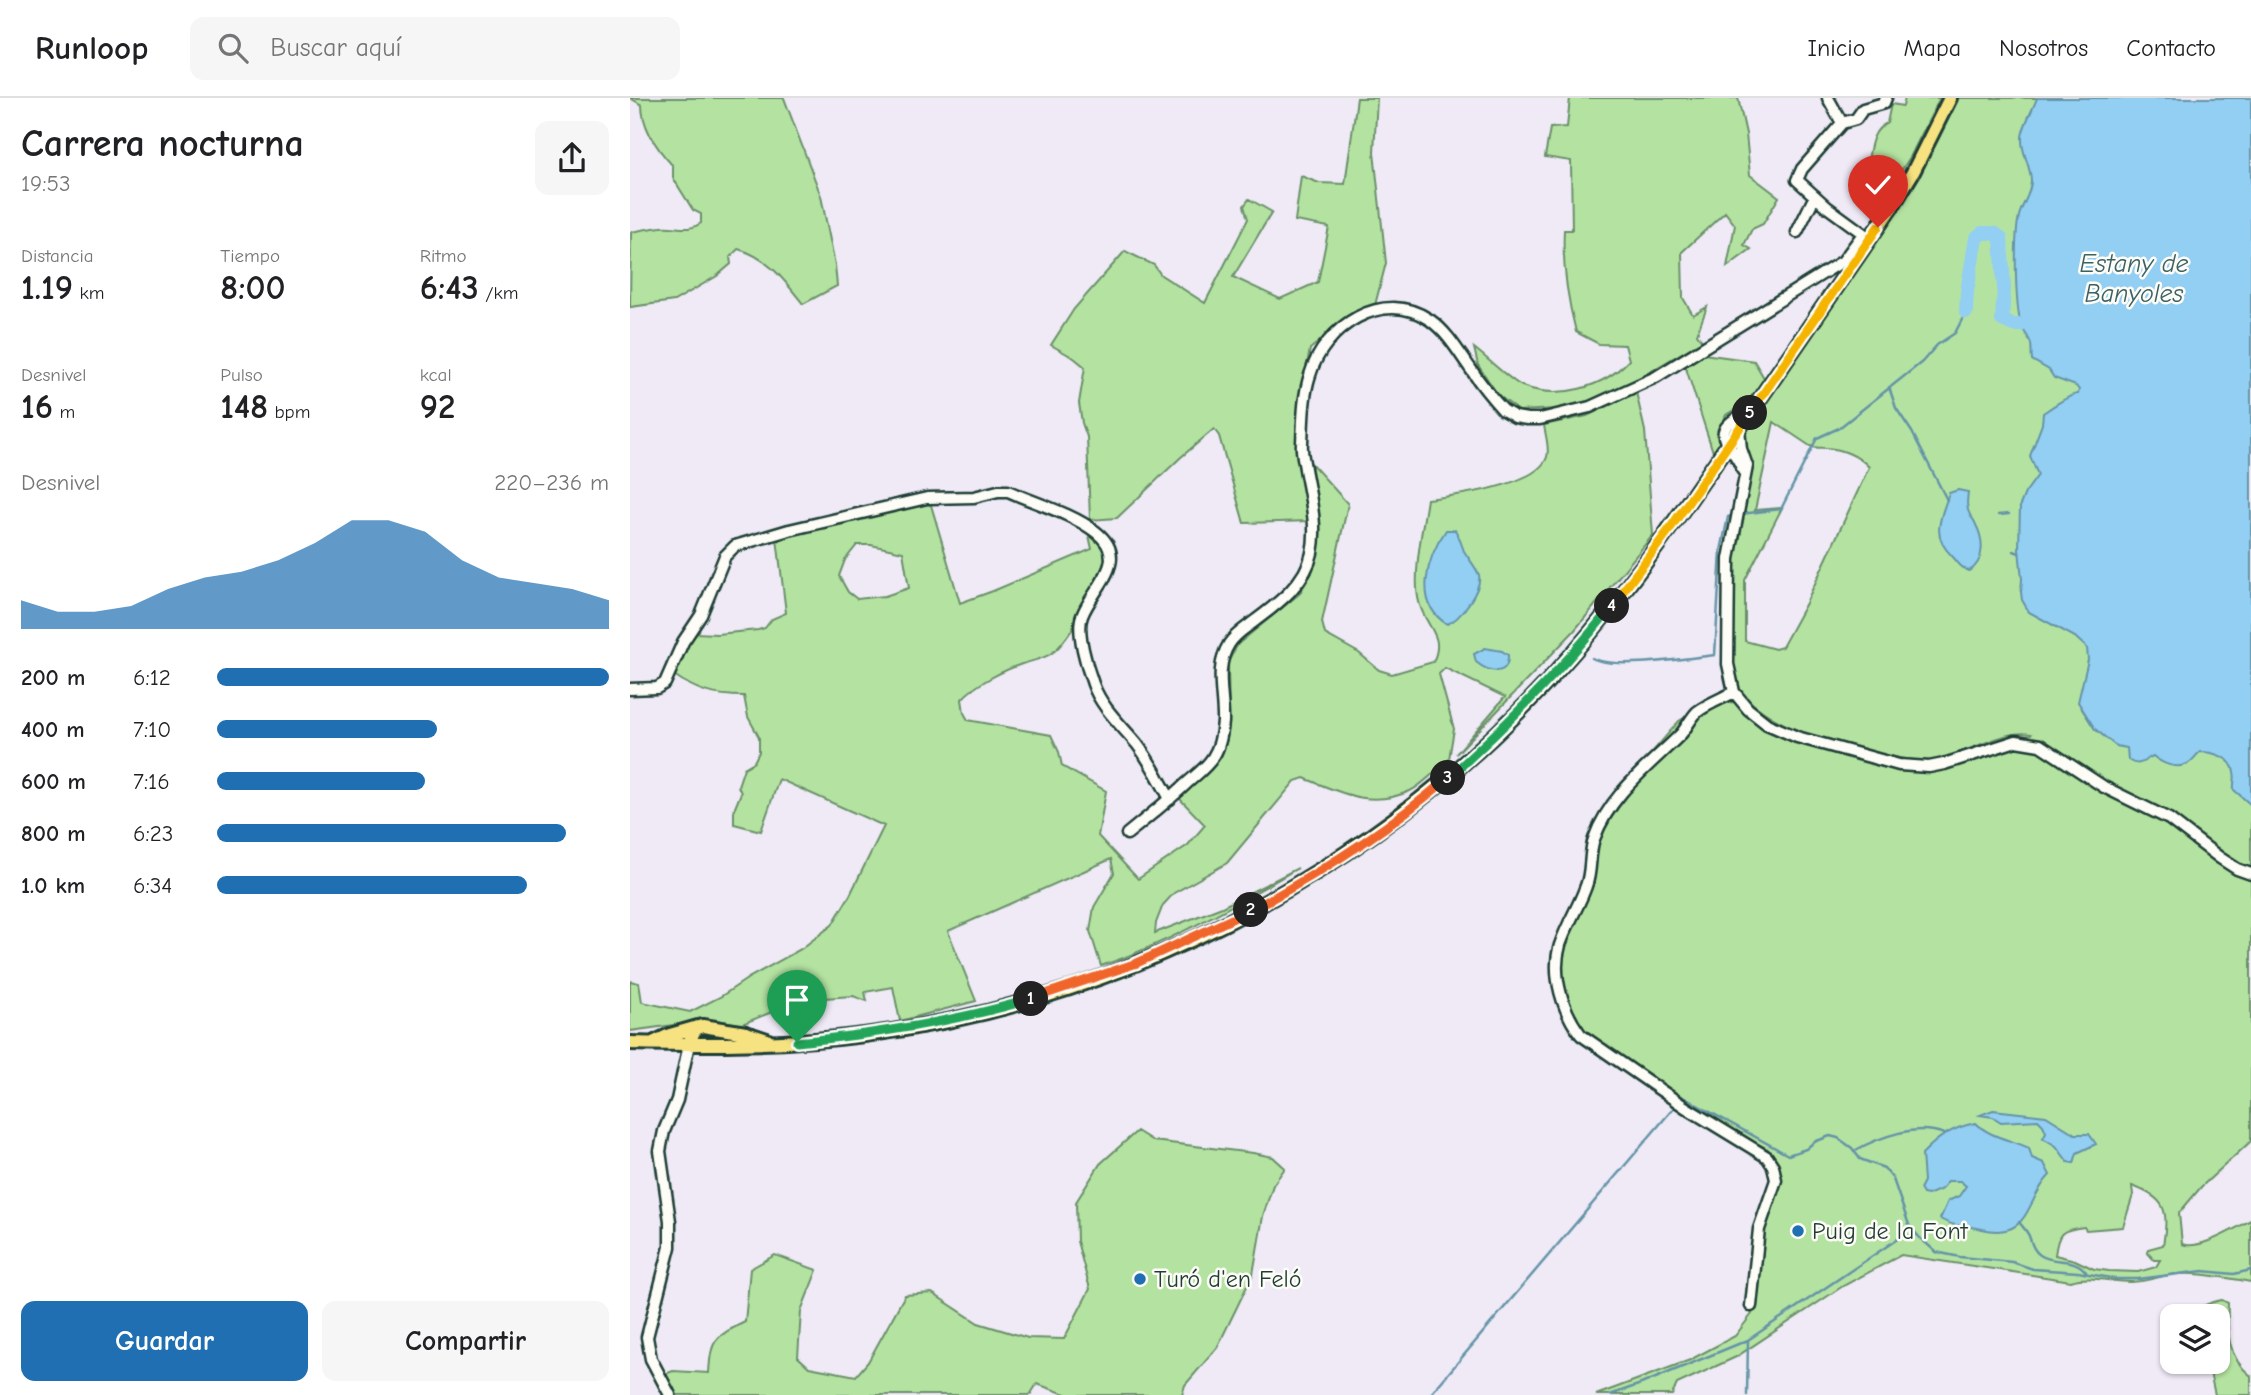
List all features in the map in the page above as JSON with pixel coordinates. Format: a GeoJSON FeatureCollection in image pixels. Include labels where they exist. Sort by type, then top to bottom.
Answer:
{"type":"FeatureCollection","features":[{"type":"Feature","properties":{"kind":"main road"},"geometry":{"type":"LineString","coordinates":[[630,1043],[774,1043],[866,1034],[937,1023],[1054,992],[1103,976],[1222,925],[1315,874],[1363,842],[1453,773],[1515,717],[1573,655],[1607,613],[1669,530],[1846,274],[1844,262],[1913,172],[1950,98]]}},
{"type":"Feature","properties":{"kind":"main road"},"geometry":{"type":"LineString","coordinates":[[652,1044],[670,1035],[698,1027],[746,1033],[774,1043]]}},
{"type":"Feature","properties":{"kind":"main road"},"geometry":{"type":"LineString","coordinates":[[689,1044],[698,1027]]}},
{"type":"Feature","properties":{"kind":"street"},"geometry":{"type":"LineString","coordinates":[[1828,98],[1842,123]]}},
{"type":"Feature","properties":{"kind":"street"},"geometry":{"type":"LineString","coordinates":[[1866,236],[1797,180],[1802,169],[1842,123],[1856,119],[1863,109],[1884,103],[1886,98]]}},
{"type":"Feature","properties":{"kind":"street"},"geometry":{"type":"LineString","coordinates":[[1797,232],[1815,196]]}},
{"type":"Feature","properties":{"kind":"street"},"geometry":{"type":"LineString","coordinates":[[1127,835],[1170,799],[1213,757],[1223,723],[1220,674],[1222,657],[1229,643],[1239,632],[1275,606],[1307,571],[1315,532],[1301,447],[1305,399],[1316,358],[1336,331],[1350,320],[1381,309],[1415,312],[1430,320],[1450,338],[1503,410],[1515,416],[1540,419],[1590,407],[1656,377],[1844,262]]}},
{"type":"Feature","properties":{"kind":"street"},"geometry":{"type":"LineString","coordinates":[[1739,454],[1727,446],[1724,437],[1728,424],[1751,411]]}},
{"type":"Feature","properties":{"kind":"street"},"geometry":{"type":"LineString","coordinates":[[1739,429],[1739,454],[1745,478],[1727,576],[1728,664],[1734,692],[1748,709],[1767,724],[1797,737],[1899,765],[1929,767],[1944,764],[2016,741],[2040,745],[2104,787],[2169,819],[2220,858],[2251,874]]}},
{"type":"Feature","properties":{"kind":"street"},"geometry":{"type":"LineString","coordinates":[[1717,461],[1739,454]]}},
{"type":"Feature","properties":{"kind":"street"},"geometry":{"type":"LineString","coordinates":[[630,689],[657,688],[665,683],[682,642],[701,615],[725,556],[735,546],[789,530],[927,498],[974,497],[1008,491],[1084,523],[1105,541],[1111,560],[1100,588],[1082,615],[1082,641],[1093,684],[1102,701],[1137,745],[1170,799]]}},
{"type":"Feature","properties":{"kind":"street"},"geometry":{"type":"LineString","coordinates":[[1734,692],[1697,712],[1684,730],[1622,790],[1610,808],[1593,841],[1587,884],[1566,930],[1558,963],[1564,1006],[1570,1021],[1581,1035],[1685,1107],[1767,1157],[1773,1166],[1776,1180],[1759,1229],[1751,1306]]}},
{"type":"Feature","properties":{"kind":"street"},"geometry":{"type":"LineString","coordinates":[[670,1395],[651,1359],[647,1337],[670,1247],[670,1222],[660,1150],[664,1131],[677,1100],[689,1044]]}},
{"type":"Feature","properties":{"kind":"green space"},"geometry":{"type":"Polygon","coordinates":[[[630,98],[784,98],[821,196],[837,286],[803,304],[767,264],[738,249],[730,257],[731,264],[717,276],[674,301],[630,307],[631,232],[661,227],[691,228],[701,223],[701,214],[693,210],[673,178],[673,166],[652,138],[642,105],[630,98]]]}},
{"type":"Feature","properties":{"kind":"green space"},"geometry":{"type":"Polygon","coordinates":[[[1357,98],[1377,98],[1374,152],[1386,263],[1375,305],[1343,322],[1310,349],[1304,380],[1298,454],[1309,521],[1244,523],[1219,436],[1214,429],[1117,518],[1090,520],[1087,437],[1079,403],[1085,367],[1051,345],[1074,309],[1125,251],[1154,265],[1161,275],[1205,303],[1248,219],[1244,206],[1249,199],[1272,212],[1233,277],[1280,299],[1318,282],[1329,227],[1295,221],[1301,176],[1319,183],[1345,184],[1357,98]]]}},
{"type":"Feature","properties":{"kind":"green space"},"geometry":{"type":"Polygon","coordinates":[[[1570,98],[1738,98],[1746,134],[1750,175],[1779,197],[1763,224],[1752,229],[1744,245],[1751,249],[1727,267],[1735,225],[1725,212],[1682,252],[1683,298],[1693,315],[1707,307],[1697,334],[1702,341],[1622,388],[1580,405],[1519,411],[1498,395],[1478,365],[1474,348],[1518,384],[1551,392],[1580,389],[1593,384],[1607,378],[1629,360],[1625,345],[1599,344],[1576,332],[1573,319],[1564,256],[1564,230],[1572,230],[1571,161],[1545,157],[1550,128],[1567,127],[1570,98]]]}},
{"type":"Feature","properties":{"kind":"green space"},"geometry":{"type":"Polygon","coordinates":[[[1905,98],[1940,98],[1910,157],[1878,207],[1878,177],[1882,167],[1868,160],[1871,144],[1878,130],[1887,123],[1891,104],[1903,106],[1905,98]]]}},
{"type":"Feature","properties":{"kind":"green space"},"geometry":{"type":"Polygon","coordinates":[[[1957,98],[2040,98],[2083,388],[2090,644],[2082,709],[2095,729],[2107,737],[2223,750],[2251,796],[2251,1141],[2201,1187],[2179,1213],[2182,1244],[2189,1245],[2217,1238],[2251,1220],[2251,1282],[2189,1274],[2168,1275],[2136,1282],[2093,1279],[2071,1281],[1901,1255],[1843,1286],[1736,1357],[1677,1384],[1672,1395],[1596,1395],[1690,1360],[1735,1336],[1752,1314],[1752,1292],[1763,1216],[1776,1172],[1768,1149],[1718,1125],[1584,1033],[1566,996],[1561,972],[1561,952],[1597,833],[1635,772],[1679,721],[1686,717],[1694,721],[1713,708],[1735,702],[1765,728],[1795,742],[1911,770],[2016,744],[2031,734],[2020,733],[1997,738],[1937,760],[1899,758],[1796,730],[1759,709],[1743,695],[1735,679],[1732,652],[1732,578],[1744,448],[1743,433],[1918,175],[1957,98]],[[1774,422],[1755,510],[1782,508],[1745,580],[1745,641],[1775,649],[1782,647],[1806,603],[1869,467],[1855,456],[1844,452],[1810,446],[1774,422]],[[2132,1186],[2133,1195],[2123,1227],[2070,1229],[2059,1237],[2055,1255],[2094,1269],[2109,1271],[2138,1272],[2156,1267],[2160,1260],[2154,1260],[2147,1252],[2148,1249],[2163,1245],[2165,1214],[2152,1195],[2132,1186]]]}},
{"type":"Feature","properties":{"kind":"green space"},"geometry":{"type":"Polygon","coordinates":[[[1703,354],[1754,361],[1764,378],[1750,400],[1726,415],[1721,426],[1719,443],[1713,452],[1685,365],[1703,354]]]}},
{"type":"Feature","properties":{"kind":"green space"},"geometry":{"type":"Polygon","coordinates":[[[1636,392],[1645,431],[1653,535],[1574,631],[1456,754],[1505,697],[1445,668],[1439,674],[1454,729],[1449,759],[1410,791],[1382,799],[1356,796],[1304,778],[1295,781],[1227,863],[1174,893],[1163,905],[1155,933],[1222,907],[1298,868],[1178,934],[1101,966],[1090,931],[1094,907],[1114,873],[1111,859],[948,931],[976,1001],[900,1021],[893,987],[865,992],[867,1001],[853,996],[792,1004],[742,1024],[703,1019],[630,1031],[630,981],[639,983],[642,1002],[690,1012],[801,949],[832,925],[884,826],[779,779],[761,831],[734,824],[734,810],[741,793],[738,786],[744,768],[754,762],[759,752],[759,737],[748,717],[744,696],[707,692],[674,675],[686,644],[695,633],[758,630],[765,628],[772,619],[786,613],[776,530],[916,500],[931,505],[960,603],[1092,549],[1088,531],[1097,538],[1106,556],[1101,577],[1077,623],[1059,647],[1045,657],[990,678],[962,699],[968,720],[1051,735],[1062,766],[1106,791],[1098,836],[1138,879],[1188,845],[1205,825],[1179,798],[1221,757],[1227,739],[1229,714],[1228,662],[1238,644],[1299,594],[1312,573],[1320,528],[1311,463],[1348,504],[1322,622],[1325,634],[1359,653],[1379,670],[1392,674],[1433,662],[1436,653],[1436,638],[1422,611],[1417,591],[1419,551],[1427,499],[1493,488],[1528,475],[1540,467],[1547,457],[1548,445],[1544,425],[1587,416],[1636,392]],[[857,545],[845,560],[839,576],[848,592],[857,599],[885,596],[909,588],[903,552],[871,545],[857,545]]]}},
{"type":"Feature","properties":{"kind":"green space"},"geometry":{"type":"Polygon","coordinates":[[[1137,1131],[1153,1141],[1273,1157],[1285,1168],[1273,1185],[1263,1216],[1253,1274],[1217,1348],[1185,1385],[1182,1395],[1068,1395],[1037,1384],[1030,1395],[676,1395],[665,1374],[673,1371],[709,1373],[711,1352],[716,1340],[745,1322],[750,1269],[775,1255],[817,1270],[801,1311],[798,1357],[809,1367],[856,1376],[868,1362],[905,1295],[932,1293],[978,1323],[1028,1338],[1064,1339],[1090,1289],[1077,1241],[1076,1202],[1100,1164],[1137,1131]]]}},
{"type":"Feature","properties":{"kind":"green space"},"geometry":{"type":"Polygon","coordinates":[[[2222,1300],[2228,1303],[2228,1304],[2208,1304],[2222,1300]]]}},
{"type":"Feature","properties":{"kind":"green space"},"geometry":{"type":"Polygon","coordinates":[[[2230,1343],[2237,1361],[2251,1376],[2251,1395],[2215,1395],[2210,1374],[2230,1374],[2230,1343]]]}},
{"type":"Feature","properties":{"kind":"water","name":"Estany de Banyoles"},"geometry":{"type":"Polygon","coordinates":[[[2037,98],[2251,98],[2251,805],[2234,790],[2235,774],[2230,763],[2216,754],[2200,752],[2183,766],[2164,763],[2153,756],[2139,763],[2128,760],[2127,748],[2116,746],[2095,729],[2078,702],[2088,660],[2087,648],[2075,637],[2029,612],[2022,600],[2020,505],[2038,475],[2030,456],[2042,424],[2043,413],[2066,398],[2078,394],[2079,390],[2076,386],[2054,378],[2049,370],[2032,360],[2031,344],[2022,327],[2017,302],[2017,226],[2031,181],[2022,134],[2037,98]]]}},
{"type":"Feature","properties":{"kind":"water"},"geometry":{"type":"Polygon","coordinates":[[[1958,490],[1968,492],[1968,510],[1979,531],[1982,544],[1978,562],[1969,571],[1961,567],[1945,548],[1939,533],[1949,493],[1958,490]]]}},
{"type":"Feature","properties":{"kind":"water"},"geometry":{"type":"Polygon","coordinates":[[[1446,530],[1455,530],[1479,575],[1477,588],[1469,603],[1458,617],[1447,624],[1436,615],[1427,593],[1429,566],[1446,530]]]}},
{"type":"Feature","properties":{"kind":"water"},"geometry":{"type":"Polygon","coordinates":[[[1485,648],[1508,655],[1505,667],[1497,671],[1476,662],[1474,654],[1485,648]]]}},
{"type":"Feature","properties":{"kind":"water"},"geometry":{"type":"Polygon","coordinates":[[[1993,1110],[2046,1116],[2075,1134],[2089,1134],[2096,1144],[2077,1153],[2074,1163],[2068,1162],[2056,1146],[2043,1138],[2046,1132],[2038,1120],[2001,1122],[1993,1117],[1980,1115],[1993,1110]]]}},
{"type":"Feature","properties":{"kind":"water"},"geometry":{"type":"Polygon","coordinates":[[[1976,1123],[1994,1135],[2029,1148],[2032,1158],[2044,1163],[2050,1175],[2025,1216],[2010,1229],[1982,1229],[1956,1225],[1940,1219],[1948,1201],[1959,1196],[1966,1186],[1960,1181],[1948,1181],[1942,1189],[1928,1195],[1923,1194],[1920,1189],[1924,1181],[1922,1154],[1946,1134],[1976,1123]]]}},
{"type":"Feature","properties":{"kind":"waterway"},"geometry":{"type":"LineString","coordinates":[[1966,312],[1976,238],[1982,233],[1994,233],[2001,238],[2004,288],[2002,320],[2021,325]]}},
{"type":"Feature","properties":{"kind":"waterway"},"geometry":{"type":"LineString","coordinates":[[1741,514],[1781,509],[1817,438],[1839,428],[1922,362],[1937,345],[1955,333],[1966,312]]}},
{"type":"Feature","properties":{"kind":"waterway"},"geometry":{"type":"LineString","coordinates":[[1889,387],[1896,408],[1912,432],[1947,500]]}},
{"type":"Feature","properties":{"kind":"waterway"},"geometry":{"type":"LineString","coordinates":[[1998,515],[2009,514]]}},
{"type":"Feature","properties":{"kind":"waterway"},"geometry":{"type":"LineString","coordinates":[[1592,658],[1633,663],[1715,655],[1721,551],[1728,517],[1735,515]]}},
{"type":"Feature","properties":{"kind":"waterway"},"geometry":{"type":"LineString","coordinates":[[2014,551],[2019,553]]}},
{"type":"Feature","properties":{"kind":"waterway"},"geometry":{"type":"LineString","coordinates":[[1681,1099],[1683,1097],[1788,1155],[1830,1136],[1838,1138],[1852,1148],[1860,1159],[1884,1168],[1893,1179],[1909,1225],[1936,1252],[2012,1262],[2033,1269],[2078,1272],[2116,1279],[2203,1271],[2234,1274],[2251,1270]]}},
{"type":"Feature","properties":{"kind":"waterway"},"geometry":{"type":"LineString","coordinates":[[1430,1395],[1677,1104]]}},
{"type":"Feature","properties":{"kind":"waterway"},"geometry":{"type":"LineString","coordinates":[[1854,1151],[1898,1133],[1922,1130],[1944,1134]]}},
{"type":"Feature","properties":{"kind":"waterway"},"geometry":{"type":"LineString","coordinates":[[2019,1222],[2040,1255],[2052,1260],[2071,1262],[2086,1272]]}},
{"type":"Feature","properties":{"kind":"waterway"},"geometry":{"type":"LineString","coordinates":[[1747,1395],[1748,1340],[1902,1236],[1916,1235]]}},
{"type":"Feature","properties":{"kind":"waterway"},"geometry":{"type":"LineString","coordinates":[[1610,1395],[1748,1340]]}},
{"type":"Feature","properties":{"kind":"place","name":"Puig de la Font"},"geometry":{"type":"Point","coordinates":[1798,1231]}},
{"type":"Feature","properties":{"kind":"place","name":"Turó d'en Feló"},"geometry":{"type":"Point","coordinates":[1140,1279]}},
{"type":"Feature","properties":{"kind":"route"},"geometry":{"type":"LineString","coordinates":[[797,1042],[937,1023],[1012,1005],[1103,976],[1222,925],[1277,896],[1315,874],[1404,812],[1515,717],[1600,622],[1669,530],[1878,227]]}}]}
